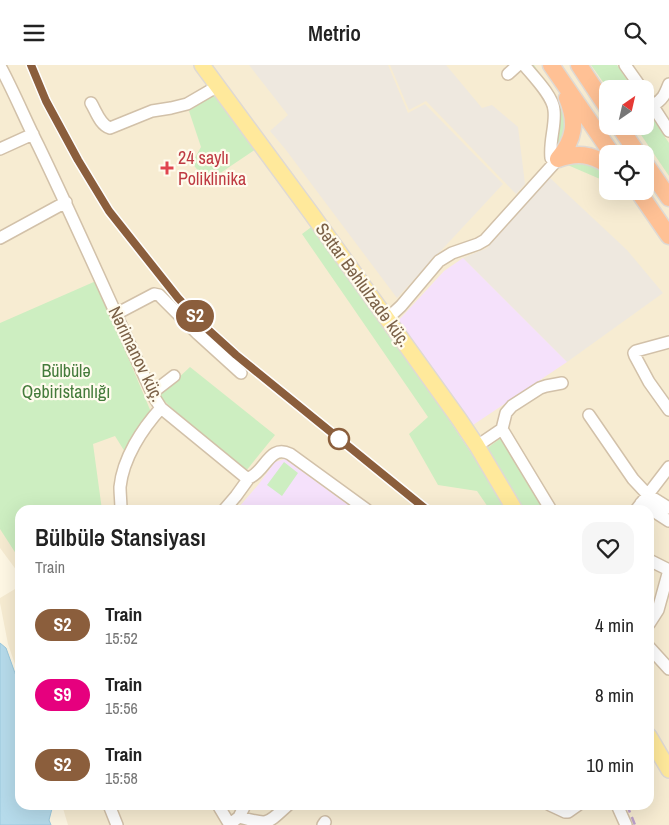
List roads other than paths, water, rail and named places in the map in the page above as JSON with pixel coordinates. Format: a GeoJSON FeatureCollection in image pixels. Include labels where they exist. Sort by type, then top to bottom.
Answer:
{"type":"FeatureCollection","features":[{"type":"Feature","properties":{"kind":"highway"},"geometry":{"type":"LineString","coordinates":[[550,65],[563,89],[573,119],[571,139],[557,161]]}},
{"type":"Feature","properties":{"kind":"highway"},"geometry":{"type":"LineString","coordinates":[[550,65],[606,145]]}},
{"type":"Feature","properties":{"kind":"highway"},"geometry":{"type":"LineString","coordinates":[[579,65],[599,95]]}},
{"type":"Feature","properties":{"kind":"highway"},"geometry":{"type":"LineString","coordinates":[[557,161],[573,155],[599,159]]}},
{"type":"Feature","properties":{"kind":"highway"},"geometry":{"type":"LineString","coordinates":[[654,176],[669,198]]}},
{"type":"Feature","properties":{"kind":"highway"},"geometry":{"type":"LineString","coordinates":[[643,200],[669,235]]}},
{"type":"Feature","properties":{"kind":"main road","name":"Səttar Bəhlulzadə küç."},"geometry":{"type":"LineString","coordinates":[[202,65],[477,446],[512,505]]}},
{"type":"Feature","properties":{"kind":"main road"},"geometry":{"type":"LineString","coordinates":[[654,744],[669,770]]}},
{"type":"Feature","properties":{"kind":"street"},"geometry":{"type":"LineString","coordinates":[[508,74],[518,65]]}},
{"type":"Feature","properties":{"kind":"street"},"geometry":{"type":"LineString","coordinates":[[387,319],[401,306],[439,261],[452,253],[485,240],[557,161],[551,157],[550,151],[553,105],[524,65]]}},
{"type":"Feature","properties":{"kind":"street"},"geometry":{"type":"LineString","coordinates":[[625,65],[636,80]]}},
{"type":"Feature","properties":{"kind":"street","name":"Nərimanov küç."},"geometry":{"type":"LineString","coordinates":[[0,66],[3,79],[33,134],[66,202],[152,393],[161,408],[240,472],[249,477]]}},
{"type":"Feature","properties":{"kind":"street"},"geometry":{"type":"LineString","coordinates":[[654,105],[660,102],[665,96],[669,84]]}},
{"type":"Feature","properties":{"kind":"street"},"geometry":{"type":"LineString","coordinates":[[91,103],[103,123],[110,127],[152,111],[187,104],[218,86]]}},
{"type":"Feature","properties":{"kind":"street"},"geometry":{"type":"LineString","coordinates":[[654,107],[669,131]]}},
{"type":"Feature","properties":{"kind":"street"},"geometry":{"type":"LineString","coordinates":[[0,149],[33,134]]}},
{"type":"Feature","properties":{"kind":"street"},"geometry":{"type":"LineString","coordinates":[[0,238],[66,202]]}},
{"type":"Feature","properties":{"kind":"street"},"geometry":{"type":"LineString","coordinates":[[116,314],[154,294],[159,295],[241,373]]}},
{"type":"Feature","properties":{"kind":"street"},"geometry":{"type":"LineString","coordinates":[[669,342],[634,353],[649,382],[669,411]]}},
{"type":"Feature","properties":{"kind":"street"},"geometry":{"type":"LineString","coordinates":[[152,393],[174,377]]}},
{"type":"Feature","properties":{"kind":"street"},"geometry":{"type":"LineString","coordinates":[[477,446],[502,429],[506,413],[512,405],[540,388],[562,383]]}},
{"type":"Feature","properties":{"kind":"street"},"geometry":{"type":"LineString","coordinates":[[121,505],[120,486],[130,453],[150,420],[161,408]]}},
{"type":"Feature","properties":{"kind":"street"},"geometry":{"type":"LineString","coordinates":[[589,415],[633,479],[641,503]]}},
{"type":"Feature","properties":{"kind":"street"},"geometry":{"type":"LineString","coordinates":[[502,429],[548,505]]}},
{"type":"Feature","properties":{"kind":"street"},"geometry":{"type":"LineString","coordinates":[[228,505],[249,477],[257,473],[273,454],[284,451],[298,459],[360,505]]}},
{"type":"Feature","properties":{"kind":"street"},"geometry":{"type":"LineString","coordinates":[[641,503],[669,467]]}},
{"type":"Feature","properties":{"kind":"street"},"geometry":{"type":"LineString","coordinates":[[654,505],[669,508]]}},
{"type":"Feature","properties":{"kind":"street"},"geometry":{"type":"LineString","coordinates":[[654,511],[669,521]]}},
{"type":"Feature","properties":{"kind":"street"},"geometry":{"type":"LineString","coordinates":[[654,562],[669,570],[658,610],[654,616]]}},
{"type":"Feature","properties":{"kind":"street"},"geometry":{"type":"LineString","coordinates":[[654,652],[669,669]]}},
{"type":"Feature","properties":{"kind":"street"},"geometry":{"type":"LineString","coordinates":[[111,810],[116,825]]}},
{"type":"Feature","properties":{"kind":"street"},"geometry":{"type":"LineString","coordinates":[[221,810],[230,825],[240,817],[243,810]]}},
{"type":"Feature","properties":{"kind":"street"},"geometry":{"type":"LineString","coordinates":[[240,817],[260,824],[266,824],[282,810]]}},
{"type":"Feature","properties":{"kind":"street"},"geometry":{"type":"LineString","coordinates":[[620,810],[626,825]]}},
{"type":"Feature","properties":{"kind":"water"},"geometry":{"type":"Polygon","coordinates":[[[0,643],[6,648],[15,673],[15,810],[52,810],[49,820],[51,825],[0,825],[0,643]]]}},
{"type":"Feature","properties":{"kind":"railway"},"geometry":{"type":"LineString","coordinates":[[31,65],[46,101],[78,160],[109,211],[178,298],[204,326],[236,355],[421,505]]}},
{"type":"Feature","properties":{"kind":"railway"},"geometry":{"type":"LineString","coordinates":[[629,810],[635,825]]}},
{"type":"Feature","properties":{"kind":"train","name":"S2"},"geometry":{"type":"LineString","coordinates":[[31,65],[46,101],[78,160],[109,211],[178,298],[204,326],[236,355],[421,505]]}},
{"type":"Feature","properties":{"kind":"place","name":"24 saylı Poliklinika"},"geometry":{"type":"Point","coordinates":[167,168]}},
{"type":"Feature","properties":{"kind":"park label","name":"Bülbülə Qəbiristanlığı"},"geometry":{"type":"Point","coordinates":[66,382]}}]}
